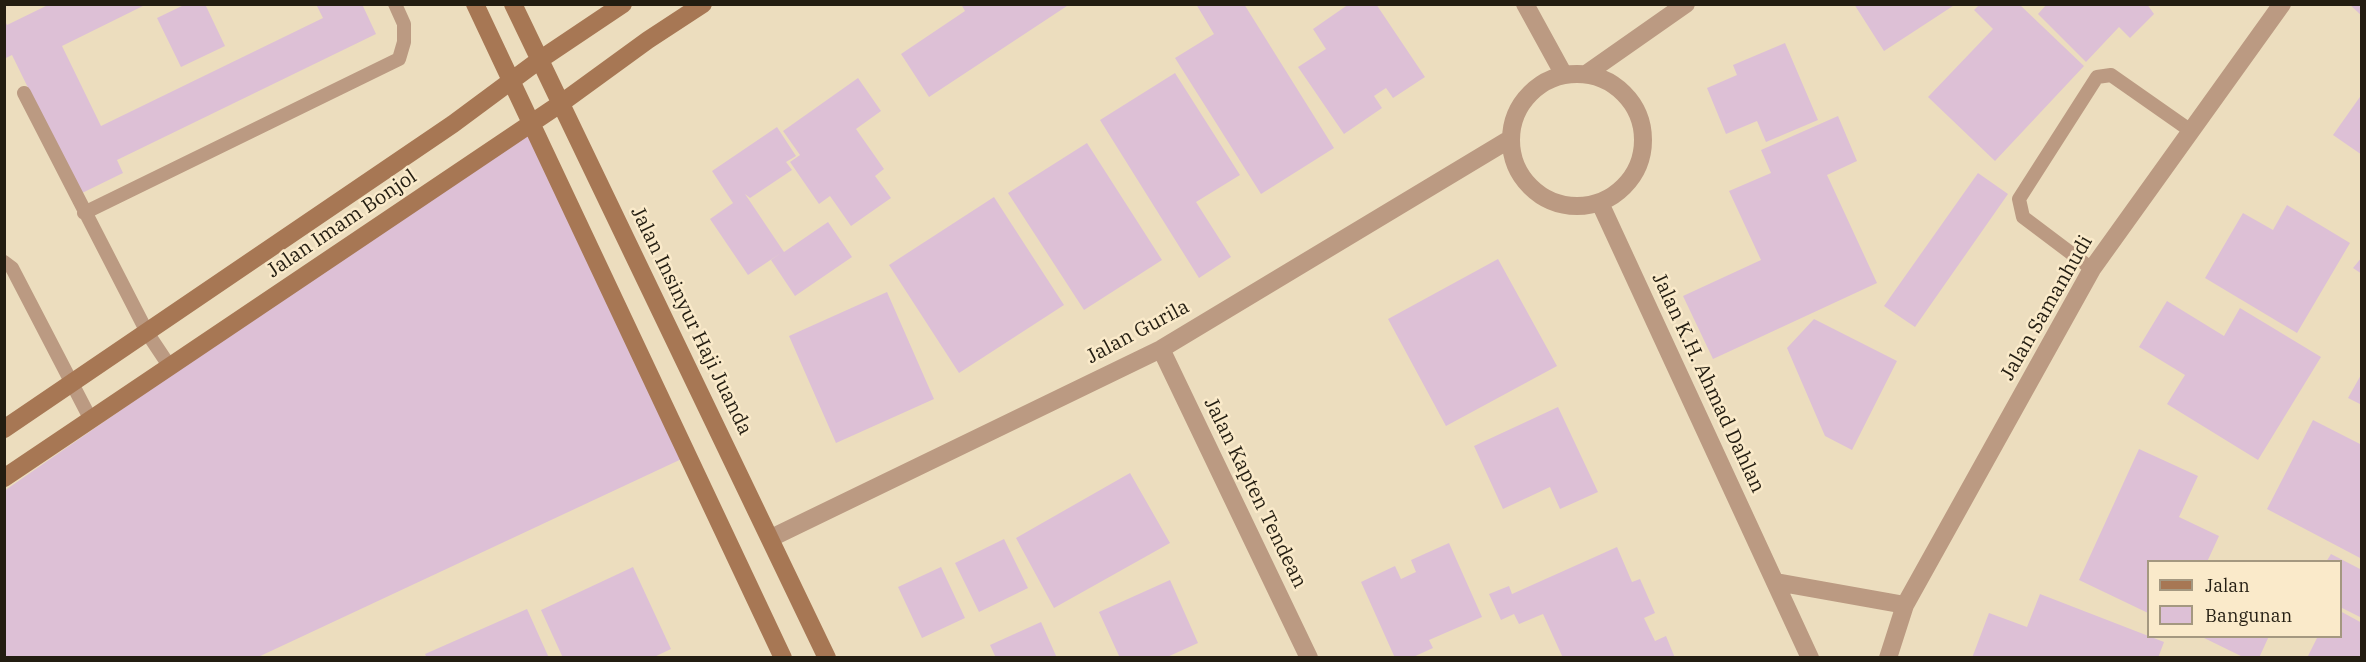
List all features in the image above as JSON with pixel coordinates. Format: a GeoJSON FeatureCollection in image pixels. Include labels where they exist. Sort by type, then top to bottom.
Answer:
{"type":"FeatureCollection","features":[{"type":"Feature","properties":{"kind":"main road"},"geometry":{"type":"LineString","coordinates":[[475,4],[511,82],[533,122],[783,657]]}},
{"type":"Feature","properties":{"kind":"main road","name":"Jalan Insinyur Haji Juanda"},"geometry":{"type":"LineString","coordinates":[[513,4],[827,657]]}},
{"type":"Feature","properties":{"kind":"main road","name":"Jalan Imam Bonjol"},"geometry":{"type":"LineString","coordinates":[[4,429],[148,334],[511,82],[538,60],[623,4]]}},
{"type":"Feature","properties":{"kind":"main road","name":"Jalan Imam Bonjol"},"geometry":{"type":"LineString","coordinates":[[4,478],[560,104],[648,40],[703,4]]}},
{"type":"Feature","properties":{"kind":"street"},"geometry":{"type":"LineString","coordinates":[[1525,4],[1564,75]]}},
{"type":"Feature","properties":{"kind":"street"},"geometry":{"type":"LineString","coordinates":[[1586,74],[1686,4]]}},
{"type":"Feature","properties":{"kind":"street","name":"Jalan Samanhudi"},"geometry":{"type":"LineString","coordinates":[[1888,657],[1905,605],[2092,269],[2282,4]]}},
{"type":"Feature","properties":{"kind":"street"},"geometry":{"type":"LineString","coordinates":[[1586,74],[1605,80],[1622,92],[1635,108],[1642,129],[1642,153],[1634,174],[1620,192],[1600,203],[1579,207],[1557,204],[1538,195],[1523,180],[1513,160],[1510,139],[1514,117],[1526,98],[1543,82],[1564,75],[1586,74]]}},
{"type":"Feature","properties":{"kind":"street","name":"Jalan Gurila"},"geometry":{"type":"LineString","coordinates":[[771,538],[1161,349],[1510,139]]}},
{"type":"Feature","properties":{"kind":"street","name":"Jalan K.H. Ahmad Dahlan"},"geometry":{"type":"LineString","coordinates":[[1600,203],[1810,657]]}},
{"type":"Feature","properties":{"kind":"street","name":"Jalan Kapten Tendean"},"geometry":{"type":"LineString","coordinates":[[1161,349],[1309,657]]}},
{"type":"Feature","properties":{"kind":"street"},"geometry":{"type":"LineString","coordinates":[[1776,582],[1905,605]]}},
{"type":"Feature","properties":{"kind":"lane"},"geometry":{"type":"LineString","coordinates":[[84,213],[399,60],[405,42],[404,24],[395,4]]}},
{"type":"Feature","properties":{"kind":"lane"},"geometry":{"type":"LineString","coordinates":[[2092,269],[2023,217],[2019,199],[2097,77],[2111,75],[2191,131]]}},
{"type":"Feature","properties":{"kind":"lane"},"geometry":{"type":"LineString","coordinates":[[24,93],[148,334],[170,367]]}},
{"type":"Feature","properties":{"kind":"lane"},"geometry":{"type":"LineString","coordinates":[[4,262],[12,268],[71,386],[91,420]]}},
{"type":"Feature","properties":{"kind":"building"},"geometry":{"type":"Polygon","coordinates":[[[50,4],[147,4],[62,46],[101,126],[323,18],[316,4],[362,4],[376,34],[117,160],[123,173],[80,194],[12,55],[4,59],[4,19],[7,25],[50,4]]]}},
{"type":"Feature","properties":{"kind":"building"},"geometry":{"type":"Polygon","coordinates":[[[186,4],[205,4],[225,46],[181,67],[157,18],[186,4]]]}},
{"type":"Feature","properties":{"kind":"building"},"geometry":{"type":"Polygon","coordinates":[[[961,4],[1070,4],[929,97],[901,54],[965,11],[961,4]]]}},
{"type":"Feature","properties":{"kind":"building"},"geometry":{"type":"Polygon","coordinates":[[[1196,4],[1244,4],[1334,148],[1261,194],[1175,58],[1214,34],[1196,4]]]}},
{"type":"Feature","properties":{"kind":"building"},"geometry":{"type":"Polygon","coordinates":[[[1349,4],[1376,4],[1425,77],[1393,98],[1386,88],[1374,96],[1382,108],[1344,134],[1298,67],[1326,49],[1313,29],[1349,4]]]}},
{"type":"Feature","properties":{"kind":"building"},"geometry":{"type":"Polygon","coordinates":[[[1854,4],[1956,4],[1884,51],[1854,4]]]}},
{"type":"Feature","properties":{"kind":"building"},"geometry":{"type":"Polygon","coordinates":[[[2047,4],[2147,4],[2154,14],[2130,38],[2119,27],[2086,62],[2038,14],[2047,4]]]}},
{"type":"Feature","properties":{"kind":"building"},"geometry":{"type":"Polygon","coordinates":[[[2349,4],[2362,4],[2362,16],[2349,4]]]}},
{"type":"Feature","properties":{"kind":"building"},"geometry":{"type":"Polygon","coordinates":[[[1979,5],[2020,5],[2084,66],[1995,161],[1928,97],[1993,29],[1974,10],[1979,5]]]}},
{"type":"Feature","properties":{"kind":"building"},"geometry":{"type":"Polygon","coordinates":[[[1785,43],[1818,120],[1766,142],[1757,121],[1726,134],[1707,88],[1737,75],[1733,65],[1785,43]]]}},
{"type":"Feature","properties":{"kind":"building"},"geometry":{"type":"Polygon","coordinates":[[[1175,73],[1240,175],[1196,202],[1231,257],[1199,278],[1100,120],[1175,73]]]}},
{"type":"Feature","properties":{"kind":"building"},"geometry":{"type":"Polygon","coordinates":[[[858,78],[881,111],[856,129],[884,169],[875,176],[891,198],[851,226],[830,196],[819,204],[790,162],[800,155],[783,131],[858,78]]]}},
{"type":"Feature","properties":{"kind":"building"},"geometry":{"type":"Polygon","coordinates":[[[2362,94],[2362,155],[2333,135],[2362,94]]]}},
{"type":"Feature","properties":{"kind":"building"},"geometry":{"type":"Polygon","coordinates":[[[1838,116],[1857,161],[1827,175],[1877,283],[1713,359],[1683,296],[1761,260],[1729,191],[1771,173],[1761,150],[1838,116]]]}},
{"type":"Feature","properties":{"kind":"building"},"geometry":{"type":"Polygon","coordinates":[[[532,125],[688,456],[256,658],[4,658],[4,491],[532,125]]]}},
{"type":"Feature","properties":{"kind":"building"},"geometry":{"type":"Polygon","coordinates":[[[777,127],[796,156],[786,162],[792,170],[750,198],[745,194],[784,252],[828,222],[852,257],[795,296],[771,260],[781,253],[748,275],[710,219],[733,203],[712,171],[777,127]]]}},
{"type":"Feature","properties":{"kind":"building"},"geometry":{"type":"Polygon","coordinates":[[[1087,143],[1162,260],[1084,310],[1008,193],[1087,143]]]}},
{"type":"Feature","properties":{"kind":"building"},"geometry":{"type":"Polygon","coordinates":[[[1978,173],[2008,194],[1915,327],[1884,306],[1978,173]]]}},
{"type":"Feature","properties":{"kind":"building"},"geometry":{"type":"Polygon","coordinates":[[[994,197],[1064,305],[959,373],[889,265],[994,197]]]}},
{"type":"Feature","properties":{"kind":"building"},"geometry":{"type":"Polygon","coordinates":[[[2287,205],[2350,243],[2297,333],[2205,278],[2243,213],[2273,230],[2287,205]]]}},
{"type":"Feature","properties":{"kind":"building"},"geometry":{"type":"Polygon","coordinates":[[[2362,257],[2362,274],[2353,268],[2362,257]]]}},
{"type":"Feature","properties":{"kind":"building"},"geometry":{"type":"Polygon","coordinates":[[[1498,259],[1557,366],[1446,426],[1388,319],[1498,259]]]}},
{"type":"Feature","properties":{"kind":"building"},"geometry":{"type":"Polygon","coordinates":[[[887,292],[934,399],[836,443],[789,336],[887,292]]]}},
{"type":"Feature","properties":{"kind":"building"},"geometry":{"type":"Polygon","coordinates":[[[2167,301],[2224,336],[2240,308],[2321,357],[2258,460],[2167,404],[2185,375],[2139,347],[2167,301]]]}},
{"type":"Feature","properties":{"kind":"building"},"geometry":{"type":"Polygon","coordinates":[[[1814,319],[1897,361],[1852,450],[1825,436],[1787,348],[1814,319]]]}},
{"type":"Feature","properties":{"kind":"building"},"geometry":{"type":"Polygon","coordinates":[[[2362,373],[2362,405],[2348,398],[2362,373]]]}},
{"type":"Feature","properties":{"kind":"building"},"geometry":{"type":"Polygon","coordinates":[[[1558,407],[1598,492],[1560,509],[1550,487],[1503,509],[1474,446],[1558,407]]]}},
{"type":"Feature","properties":{"kind":"building"},"geometry":{"type":"Polygon","coordinates":[[[2313,420],[2362,445],[2362,559],[2267,509],[2313,420]]]}},
{"type":"Feature","properties":{"kind":"building"},"geometry":{"type":"Polygon","coordinates":[[[2139,449],[2198,476],[2179,517],[2219,536],[2208,560],[2147,560],[2147,613],[2079,580],[2139,449]]]}},
{"type":"Feature","properties":{"kind":"building"},"geometry":{"type":"Polygon","coordinates":[[[1130,473],[1170,543],[1054,608],[1016,538],[1130,473]]]}},
{"type":"Feature","properties":{"kind":"building"},"geometry":{"type":"Polygon","coordinates":[[[1004,539],[1028,588],[979,612],[955,563],[1004,539]]]}},
{"type":"Feature","properties":{"kind":"building"},"geometry":{"type":"Polygon","coordinates":[[[1449,543],[1482,617],[1429,640],[1433,648],[1411,658],[1395,658],[1361,582],[1395,566],[1401,579],[1416,572],[1411,560],[1449,543]]]}},
{"type":"Feature","properties":{"kind":"building"},"geometry":{"type":"Polygon","coordinates":[[[1617,547],[1632,582],[1640,579],[1655,613],[1644,618],[1655,641],[1666,636],[1675,658],[1563,658],[1543,614],[1519,624],[1514,614],[1501,620],[1489,594],[1509,586],[1512,594],[1617,547]]]}},
{"type":"Feature","properties":{"kind":"building"},"geometry":{"type":"Polygon","coordinates":[[[2331,554],[2362,570],[2362,618],[2342,608],[2342,560],[2327,560],[2331,554]]]}},
{"type":"Feature","properties":{"kind":"building"},"geometry":{"type":"Polygon","coordinates":[[[633,567],[671,649],[652,658],[563,658],[541,610],[633,567]]]}},
{"type":"Feature","properties":{"kind":"building"},"geometry":{"type":"Polygon","coordinates":[[[941,567],[965,618],[922,638],[898,587],[941,567]]]}},
{"type":"Feature","properties":{"kind":"building"},"geometry":{"type":"Polygon","coordinates":[[[1170,580],[1198,643],[1165,658],[1120,658],[1099,612],[1170,580]]]}},
{"type":"Feature","properties":{"kind":"building"},"geometry":{"type":"Polygon","coordinates":[[[2040,594],[2147,635],[2147,638],[2164,642],[2158,658],[1972,658],[1989,613],[2027,627],[2040,594]]]}},
{"type":"Feature","properties":{"kind":"building"},"geometry":{"type":"Polygon","coordinates":[[[527,609],[549,658],[427,658],[425,654],[527,609]]]}},
{"type":"Feature","properties":{"kind":"building"},"geometry":{"type":"Polygon","coordinates":[[[2342,612],[2362,623],[2362,658],[2307,658],[2317,638],[2342,638],[2342,612]]]}},
{"type":"Feature","properties":{"kind":"building"},"geometry":{"type":"Polygon","coordinates":[[[1041,622],[1057,658],[996,658],[990,645],[1041,622]]]}},
{"type":"Feature","properties":{"kind":"building"},"geometry":{"type":"Polygon","coordinates":[[[2204,638],[2268,638],[2259,658],[2245,658],[2204,638]]]}}]}
